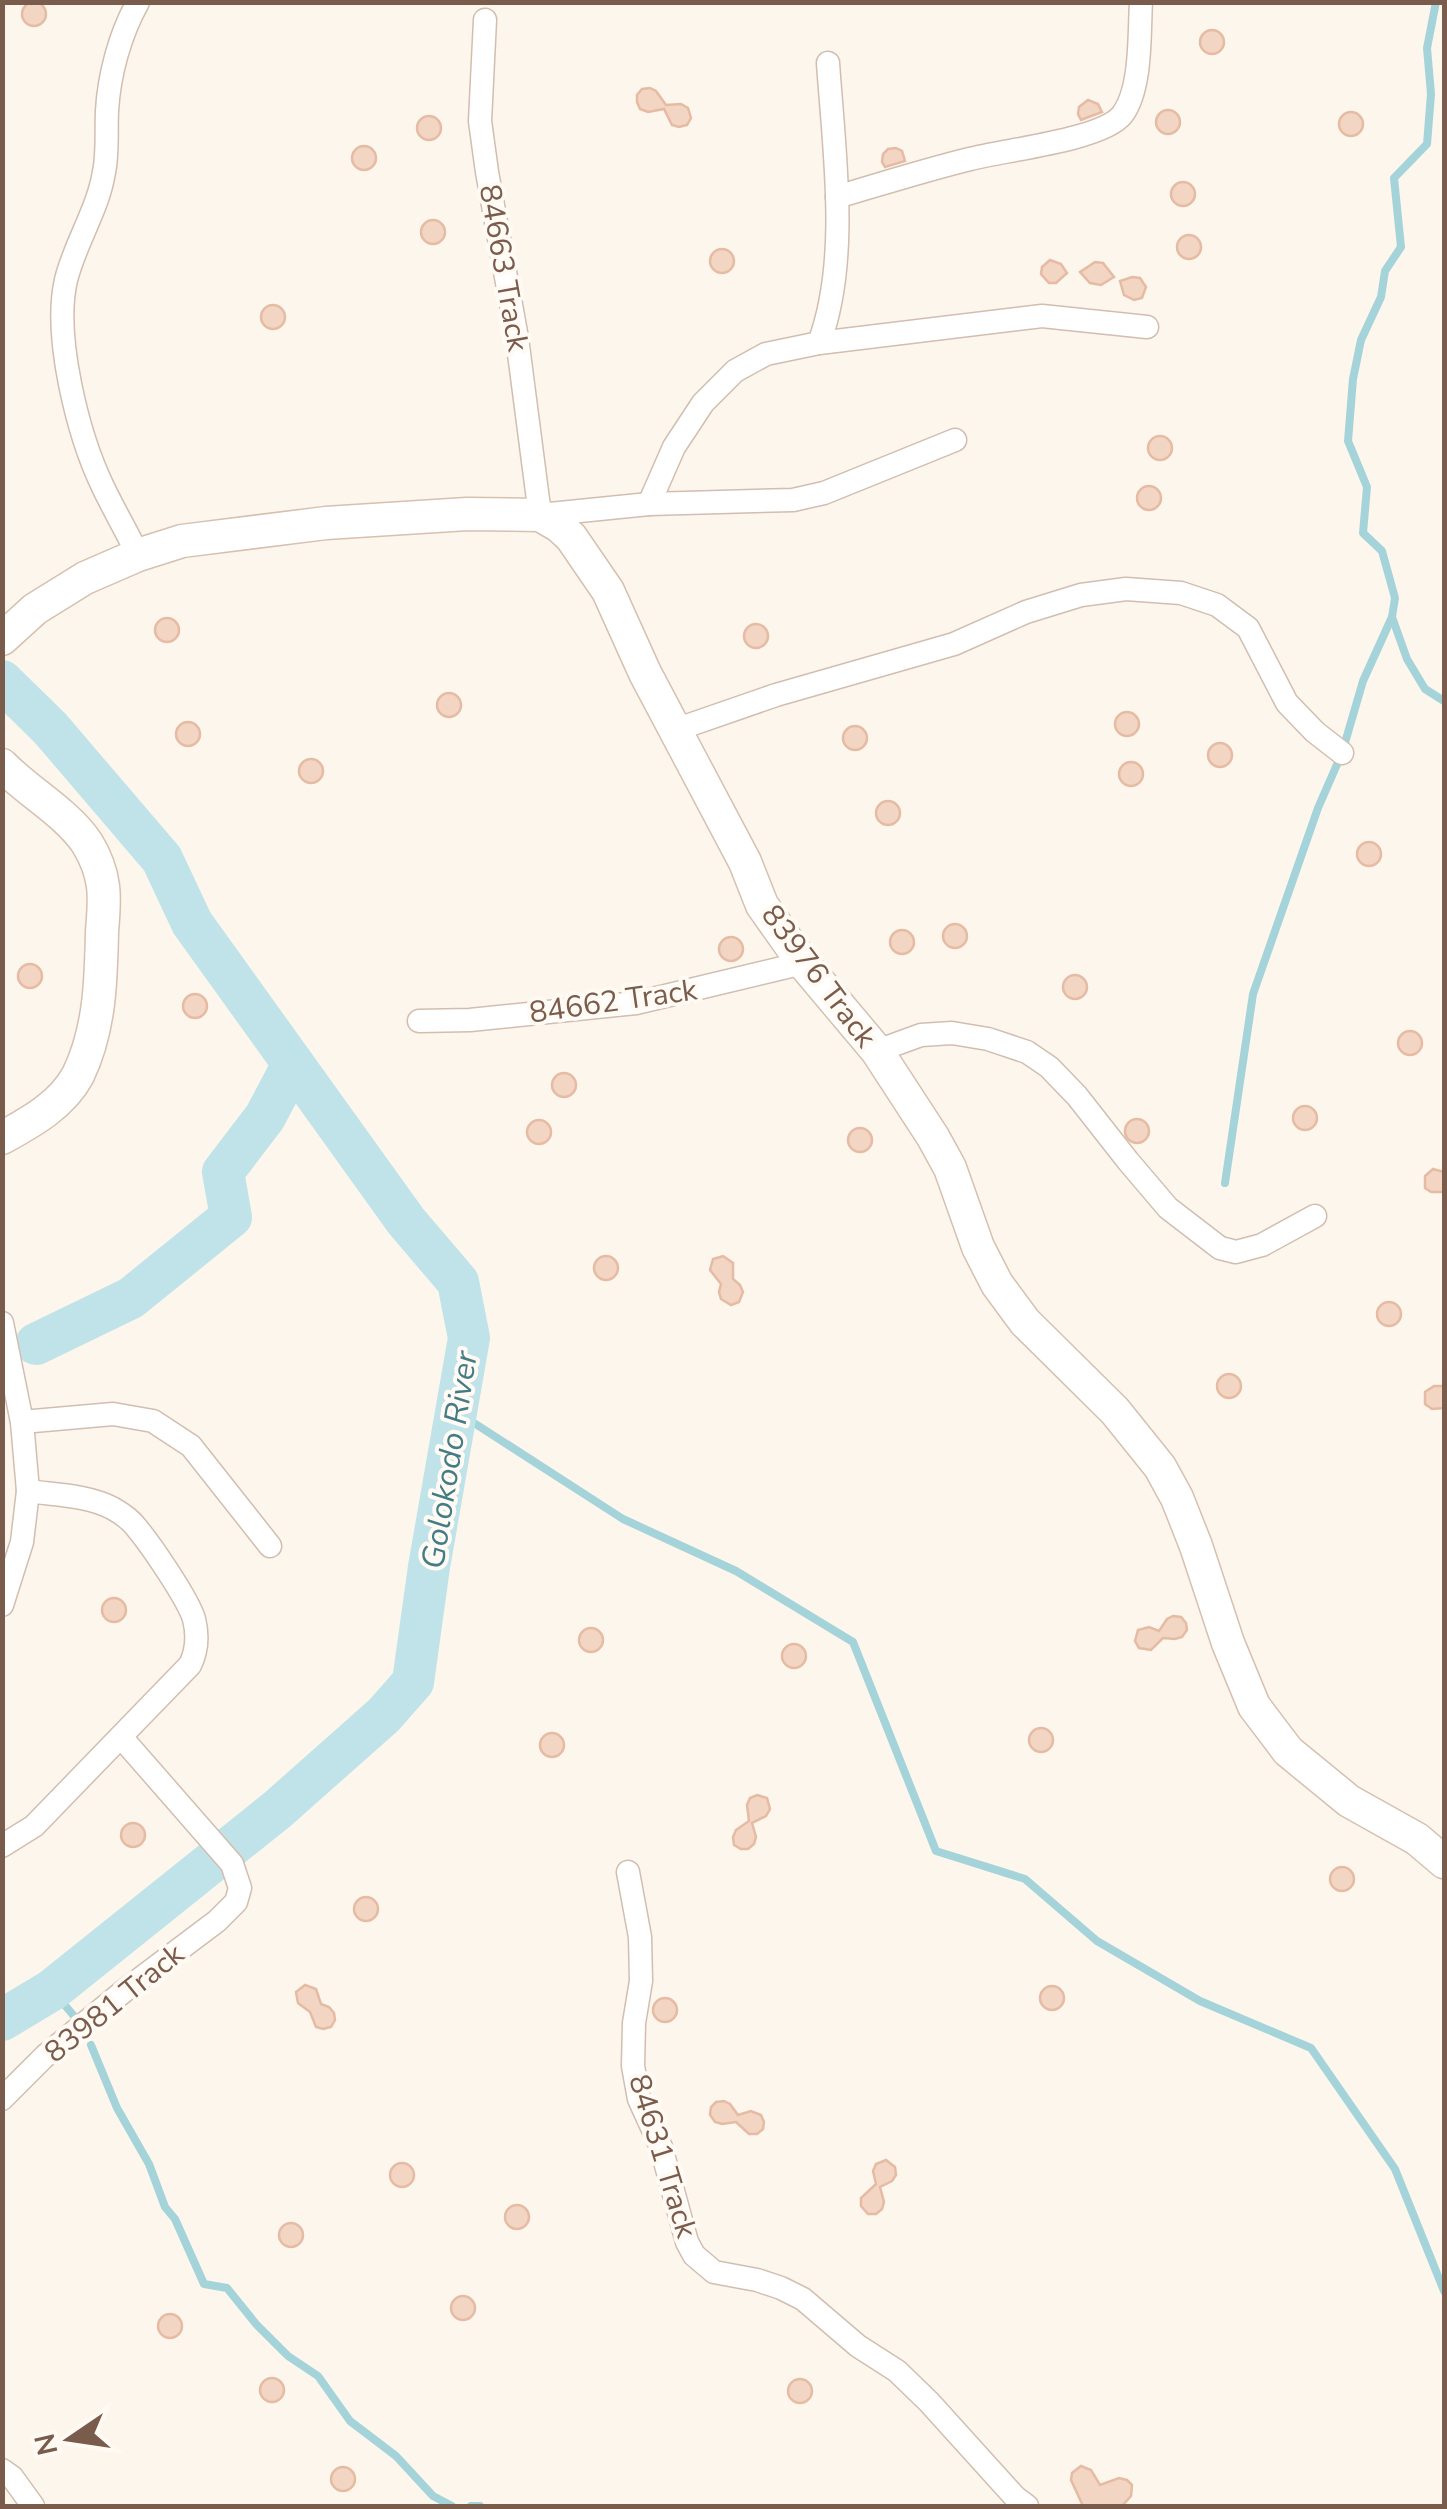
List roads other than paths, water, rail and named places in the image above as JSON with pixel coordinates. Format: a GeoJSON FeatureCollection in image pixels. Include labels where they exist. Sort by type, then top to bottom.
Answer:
{"type":"FeatureCollection","features":[{"type":"Feature","properties":{"kind":"street"},"geometry":{"type":"LineString","coordinates":[[138,2],[122,36],[114,71],[107,108],[104,173],[74,254],[62,304],[65,355],[89,448],[103,486],[138,555]]}},
{"type":"Feature","properties":{"kind":"street"},"geometry":{"type":"LineString","coordinates":[[837,197],[971,158],[1081,135],[1114,123],[1123,114],[1134,90],[1141,2]]}},
{"type":"Feature","properties":{"kind":"street","name":"84663 Track"},"geometry":{"type":"LineString","coordinates":[[485,20],[480,121],[517,338],[540,515]]}},
{"type":"Feature","properties":{"kind":"street"},"geometry":{"type":"LineString","coordinates":[[819,343],[834,289],[837,197],[828,63]]}},
{"type":"Feature","properties":{"kind":"street"},"geometry":{"type":"LineString","coordinates":[[649,504],[674,447],[703,403],[735,371],[766,354],[819,343],[1042,316],[1147,327]]}},
{"type":"Feature","properties":{"kind":"street"},"geometry":{"type":"LineString","coordinates":[[2,639],[34,609],[85,578],[138,555],[182,542],[326,523],[466,514],[540,515],[649,504],[793,500],[824,493],[956,440]]}},
{"type":"Feature","properties":{"kind":"street","name":"83976 Track"},"geometry":{"type":"LineString","coordinates":[[540,515],[571,537],[608,591],[645,673],[745,862],[762,905],[908,1096],[950,1168],[978,1247],[996,1284],[1025,1322],[1115,1411],[1160,1466],[1196,1546],[1254,1706],[1288,1751],[1303,1764],[1349,1801],[1417,1839],[1444,1862]]}},
{"type":"Feature","properties":{"kind":"street"},"geometry":{"type":"LineString","coordinates":[[675,730],[776,694],[954,644],[1062,600],[1126,589],[1181,592],[1217,605],[1248,628],[1287,703],[1342,753]]}},
{"type":"Feature","properties":{"kind":"street"},"geometry":{"type":"LineString","coordinates":[[2,765],[86,841],[98,863],[104,888],[100,986],[94,1029],[78,1075],[62,1098],[33,1121],[2,1138]]}},
{"type":"Feature","properties":{"kind":"street","name":"84662 Track"},"geometry":{"type":"LineString","coordinates":[[419,1021],[636,1004],[803,963]]}},
{"type":"Feature","properties":{"kind":"street"},"geometry":{"type":"LineString","coordinates":[[877,1051],[921,1035],[952,1034],[988,1038],[1028,1052],[1077,1096],[1168,1208],[1220,1248],[1236,1252],[1262,1245],[1315,1216]]}},
{"type":"Feature","properties":{"kind":"street"},"geometry":{"type":"LineString","coordinates":[[2,1323],[22,1422],[28,1491],[22,1542],[2,1605]]}},
{"type":"Feature","properties":{"kind":"street"},"geometry":{"type":"LineString","coordinates":[[22,1422],[113,1414],[153,1421],[191,1446],[270,1546]]}},
{"type":"Feature","properties":{"kind":"street"},"geometry":{"type":"LineString","coordinates":[[2,1846],[34,1826],[121,1737],[190,1665],[196,1646],[193,1616],[136,1527],[124,1515],[84,1499],[28,1491]]}},
{"type":"Feature","properties":{"kind":"street","name":"83981 Track"},"geometry":{"type":"LineString","coordinates":[[2,2099],[45,2056],[228,1910],[240,1895],[232,1864],[121,1737]]}},
{"type":"Feature","properties":{"kind":"street","name":"84631 Track"},"geometry":{"type":"LineString","coordinates":[[628,1872],[640,1937],[641,1981],[634,2023],[634,2066],[640,2098],[661,2147],[687,2242],[694,2254],[714,2272],[757,2280],[803,2299],[858,2346],[896,2371],[1027,2506]]}},
{"type":"Feature","properties":{"kind":"street"},"geometry":{"type":"LineString","coordinates":[[2,2470],[12,2477],[32,2506]]}},
{"type":"Feature","properties":{"kind":"waterway"},"geometry":{"type":"LineString","coordinates":[[1436,2],[1427,48],[1431,94],[1427,144],[1394,178],[1401,247],[1385,271],[1381,297],[1361,340],[1348,441],[1367,487],[1363,533],[1382,551],[1395,598],[1392,617],[1407,659],[1425,689],[1444,701]]}},
{"type":"Feature","properties":{"kind":"waterway"},"geometry":{"type":"LineString","coordinates":[[1225,1183],[1253,994],[1318,808],[1342,753],[1363,681],[1392,617]]}},
{"type":"Feature","properties":{"kind":"waterway","name":"Golokodo River"},"geometry":{"type":"LineString","coordinates":[[2,681],[50,728],[162,859],[192,923],[406,1221],[458,1282],[469,1338],[413,1682],[384,1715],[278,1809],[52,1990],[2,2020]]}},
{"type":"Feature","properties":{"kind":"waterway"},"geometry":{"type":"LineString","coordinates":[[36,1344],[131,1298],[231,1217],[223,1172],[265,1117],[293,1064]]}},
{"type":"Feature","properties":{"kind":"waterway"},"geometry":{"type":"LineString","coordinates":[[457,1412],[623,1519],[736,1571],[853,1642],[936,1851],[1025,1879],[1097,1941],[1200,2001],[1311,2048],[1395,2169],[1444,2291]]}},
{"type":"Feature","properties":{"kind":"waterway"},"geometry":{"type":"LineString","coordinates":[[52,1990],[74,2016]]}},
{"type":"Feature","properties":{"kind":"waterway"},"geometry":{"type":"LineString","coordinates":[[91,2045],[117,2108],[149,2164],[165,2207],[175,2219],[204,2284],[227,2288],[288,2356],[318,2376],[350,2421],[396,2456],[433,2496],[452,2506]]}},
{"type":"Feature","properties":{"kind":"waterway"},"geometry":{"type":"LineString","coordinates":[[471,2506],[480,2506]]}}]}
